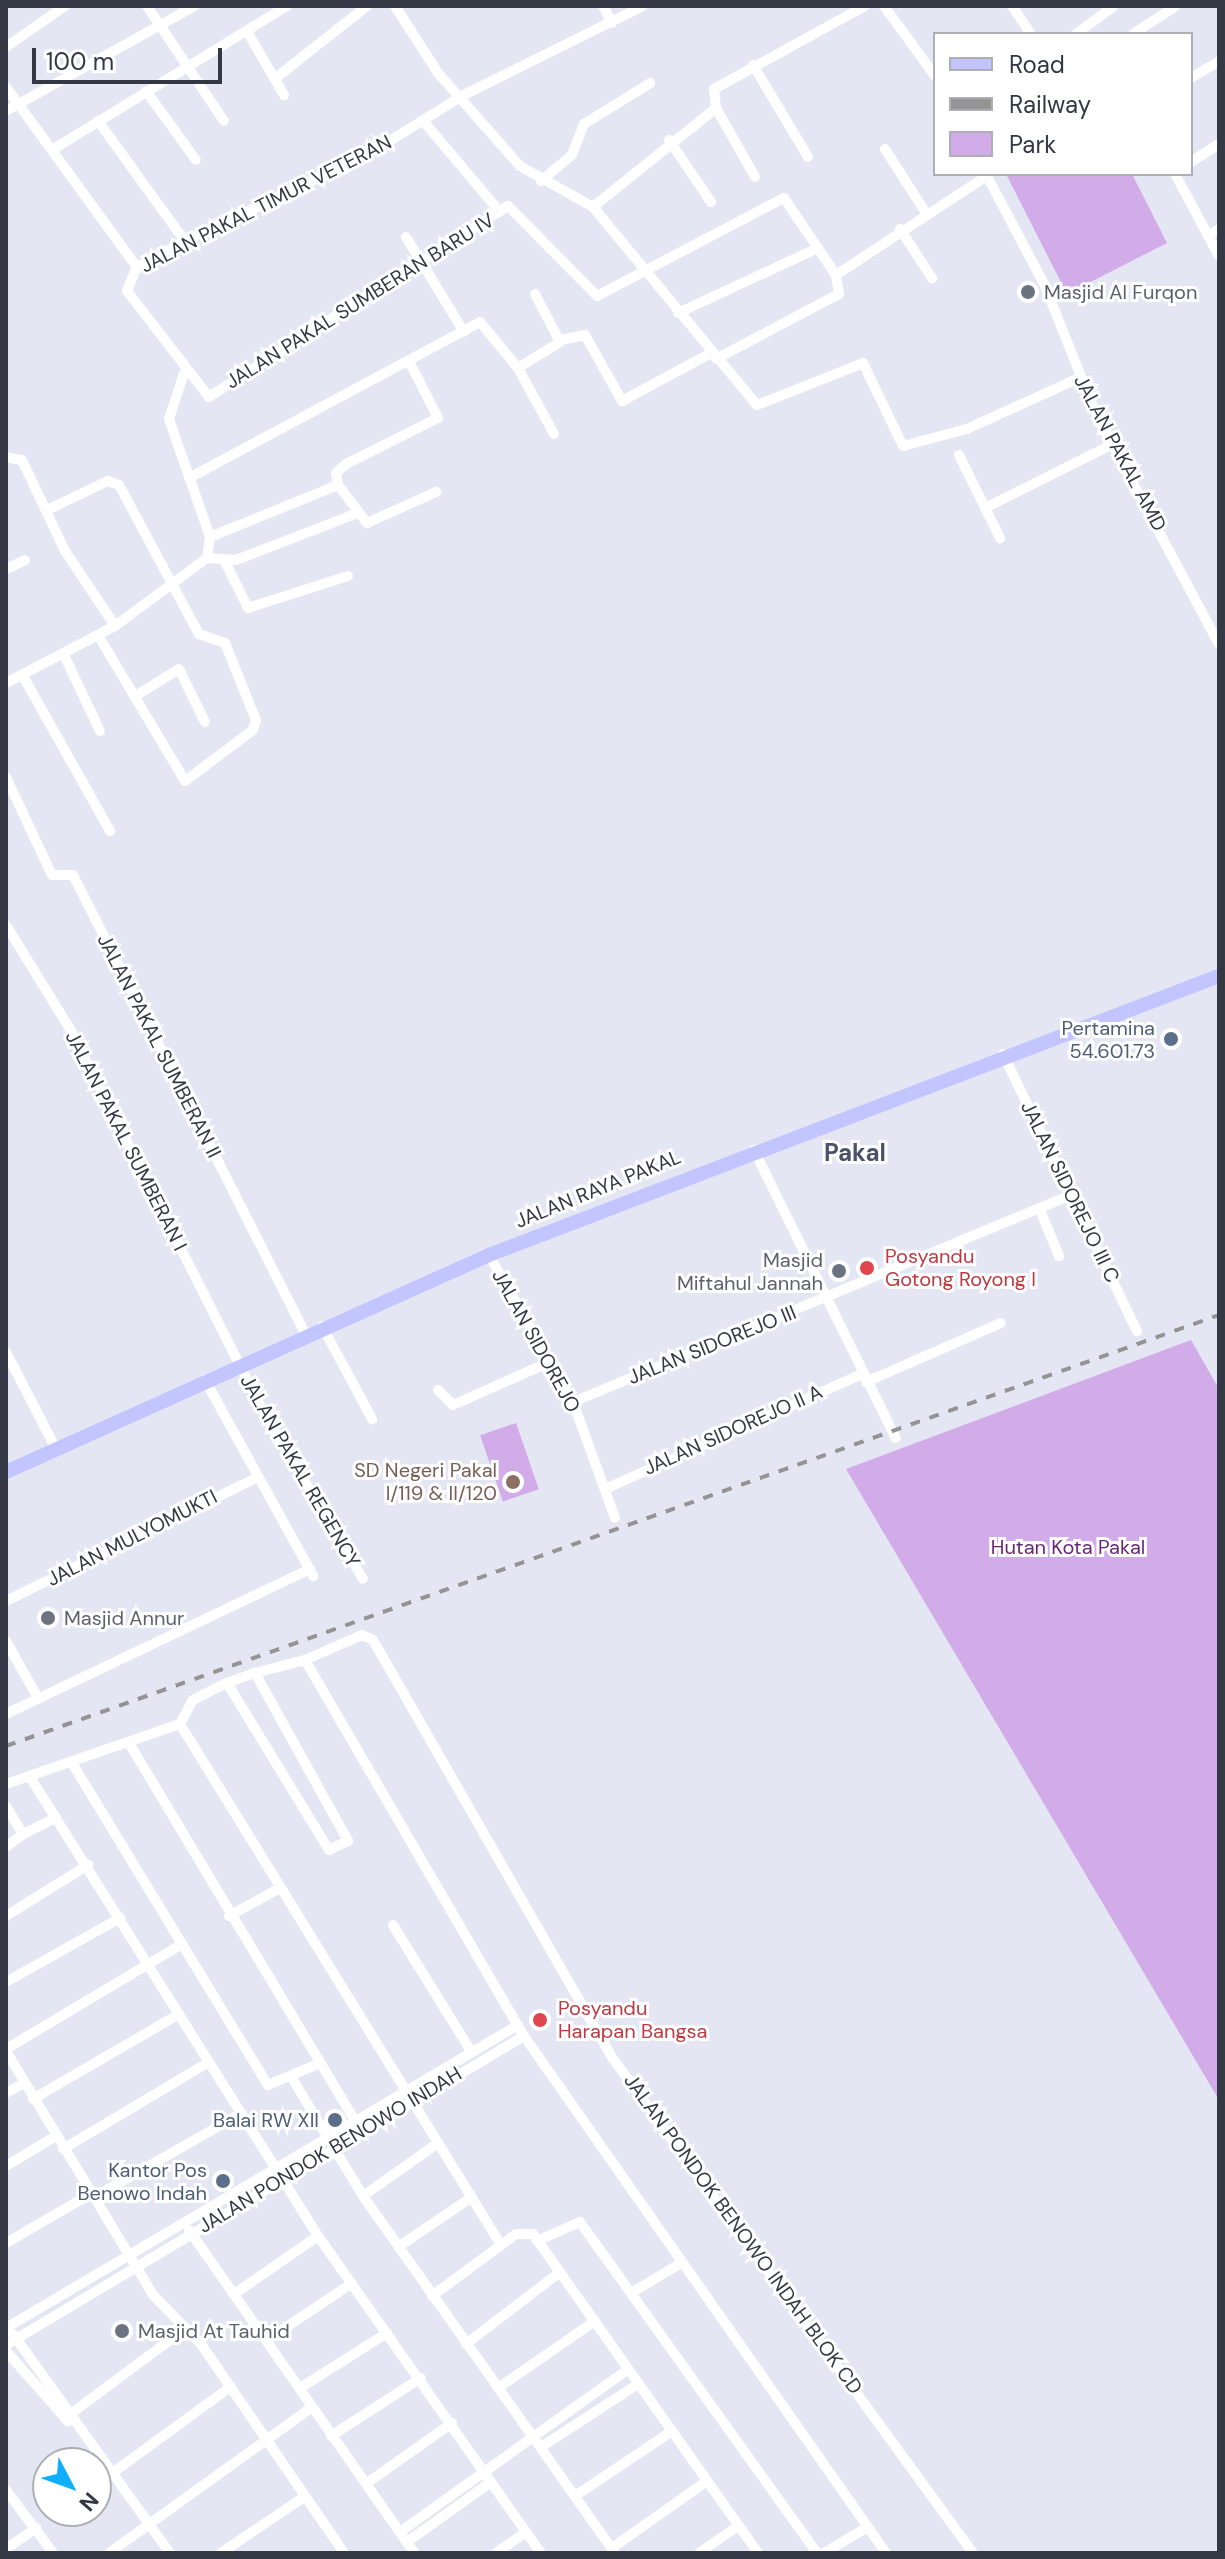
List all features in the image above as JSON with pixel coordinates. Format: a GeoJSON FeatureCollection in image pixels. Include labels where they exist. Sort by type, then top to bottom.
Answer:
{"type":"FeatureCollection","features":[{"type":"Feature","properties":{"kind":"main road","name":"JALAN RAYA PAKAL"},"geometry":{"type":"LineString","coordinates":[[6,1472],[205,1380],[234,1357],[305,1333],[753,1149],[1219,976]]}},
{"type":"Feature","properties":{"kind":"street"},"geometry":{"type":"LineString","coordinates":[[6,47],[65,6]]}},
{"type":"Feature","properties":{"kind":"street"},"geometry":{"type":"LineString","coordinates":[[147,6],[190,62],[224,121]]}},
{"type":"Feature","properties":{"kind":"street"},"geometry":{"type":"LineString","coordinates":[[6,111],[163,29],[195,6]]}},
{"type":"Feature","properties":{"kind":"street"},"geometry":{"type":"LineString","coordinates":[[52,150],[190,62],[248,33],[287,6]]}},
{"type":"Feature","properties":{"kind":"street"},"geometry":{"type":"LineString","coordinates":[[277,77],[367,6]]}},
{"type":"Feature","properties":{"kind":"street"},"geometry":{"type":"LineString","coordinates":[[395,6],[438,73],[541,181],[593,207],[643,265],[710,357],[762,405],[863,363],[903,446],[967,429],[1079,378]]}},
{"type":"Feature","properties":{"kind":"street"},"geometry":{"type":"LineString","coordinates":[[603,6],[612,23]]}},
{"type":"Feature","properties":{"kind":"street","name":"JALAN PAKAL TIMUR VETERAN"},"geometry":{"type":"LineString","coordinates":[[184,373],[127,291],[137,267],[425,123],[462,96],[643,6]]}},
{"type":"Feature","properties":{"kind":"street"},"geometry":{"type":"LineString","coordinates":[[755,177],[716,108],[714,89],[865,6]]}},
{"type":"Feature","properties":{"kind":"street"},"geometry":{"type":"LineString","coordinates":[[884,6],[933,73]]}},
{"type":"Feature","properties":{"kind":"street"},"geometry":{"type":"LineString","coordinates":[[1012,6],[1030,32]]}},
{"type":"Feature","properties":{"kind":"street"},"geometry":{"type":"LineString","coordinates":[[1079,32],[1114,6]]}},
{"type":"Feature","properties":{"kind":"street"},"geometry":{"type":"LineString","coordinates":[[1136,32],[1176,6]]}},
{"type":"Feature","properties":{"kind":"street"},"geometry":{"type":"LineString","coordinates":[[248,33],[277,77],[284,95]]}},
{"type":"Feature","properties":{"kind":"street"},"geometry":{"type":"LineString","coordinates":[[1193,77],[1219,61]]}},
{"type":"Feature","properties":{"kind":"street"},"geometry":{"type":"LineString","coordinates":[[753,65],[808,157]]}},
{"type":"Feature","properties":{"kind":"street"},"geometry":{"type":"LineString","coordinates":[[541,181],[572,155],[584,124],[650,83]]}},
{"type":"Feature","properties":{"kind":"street"},"geometry":{"type":"LineString","coordinates":[[6,87],[137,267]]}},
{"type":"Feature","properties":{"kind":"street"},"geometry":{"type":"LineString","coordinates":[[146,91],[196,160]]}},
{"type":"Feature","properties":{"kind":"street"},"geometry":{"type":"LineString","coordinates":[[593,207],[669,140],[716,108]]}},
{"type":"Feature","properties":{"kind":"street"},"geometry":{"type":"LineString","coordinates":[[98,121],[185,241]]}},
{"type":"Feature","properties":{"kind":"street"},"geometry":{"type":"LineString","coordinates":[[425,123],[500,212],[517,208],[594,296],[643,265],[784,198],[795,205],[836,275],[839,294],[689,365],[622,401],[585,335],[560,340],[518,368]]}},
{"type":"Feature","properties":{"kind":"street"},"geometry":{"type":"LineString","coordinates":[[669,140],[711,202]]}},
{"type":"Feature","properties":{"kind":"street"},"geometry":{"type":"LineString","coordinates":[[1193,161],[1219,144]]}},
{"type":"Feature","properties":{"kind":"street"},"geometry":{"type":"LineString","coordinates":[[885,149],[924,210]]}},
{"type":"Feature","properties":{"kind":"street"},"geometry":{"type":"LineString","coordinates":[[836,275],[924,210],[984,176]]}},
{"type":"Feature","properties":{"kind":"street","name":"JALAN PAKAL AMD"},"geometry":{"type":"LineString","coordinates":[[987,176],[1045,286],[1079,378],[1219,644]]}},
{"type":"Feature","properties":{"kind":"street"},"geometry":{"type":"LineString","coordinates":[[1176,176],[1219,256]]}},
{"type":"Feature","properties":{"kind":"street","name":"JALAN PAKAL SUMBERAN BARU IV"},"geometry":{"type":"LineString","coordinates":[[184,373],[210,397],[423,264],[500,212]]}},
{"type":"Feature","properties":{"kind":"street"},"geometry":{"type":"LineString","coordinates":[[900,229],[932,278]]}},
{"type":"Feature","properties":{"kind":"street"},"geometry":{"type":"LineString","coordinates":[[1208,236],[1219,229]]}},
{"type":"Feature","properties":{"kind":"street"},"geometry":{"type":"LineString","coordinates":[[406,237],[464,332]]}},
{"type":"Feature","properties":{"kind":"street"},"geometry":{"type":"LineString","coordinates":[[678,313],[818,248]]}},
{"type":"Feature","properties":{"kind":"street"},"geometry":{"type":"LineString","coordinates":[[535,294],[560,340]]}},
{"type":"Feature","properties":{"kind":"street"},"geometry":{"type":"LineString","coordinates":[[189,478],[484,323],[518,368],[554,434]]}},
{"type":"Feature","properties":{"kind":"street"},"geometry":{"type":"LineString","coordinates":[[409,361],[438,418],[346,464],[336,473],[338,485],[355,514],[376,522],[436,492]]}},
{"type":"Feature","properties":{"kind":"street"},"geometry":{"type":"LineString","coordinates":[[184,373],[169,419],[210,537],[207,558]]}},
{"type":"Feature","properties":{"kind":"street"},"geometry":{"type":"LineString","coordinates":[[985,508],[1113,444]]}},
{"type":"Feature","properties":{"kind":"street"},"geometry":{"type":"LineString","coordinates":[[959,455],[1000,538]]}},
{"type":"Feature","properties":{"kind":"street"},"geometry":{"type":"LineString","coordinates":[[6,457],[22,460],[47,510],[115,626]]}},
{"type":"Feature","properties":{"kind":"street"},"geometry":{"type":"LineString","coordinates":[[47,510],[116,483],[199,634],[224,640],[256,720],[185,781],[137,695],[98,635]]}},
{"type":"Feature","properties":{"kind":"street"},"geometry":{"type":"LineString","coordinates":[[210,537],[338,485]]}},
{"type":"Feature","properties":{"kind":"street"},"geometry":{"type":"LineString","coordinates":[[6,683],[115,626],[207,558],[224,560],[355,514]]}},
{"type":"Feature","properties":{"kind":"street"},"geometry":{"type":"LineString","coordinates":[[6,569],[25,560]]}},
{"type":"Feature","properties":{"kind":"street"},"geometry":{"type":"LineString","coordinates":[[224,560],[248,608],[348,576]]}},
{"type":"Feature","properties":{"kind":"street"},"geometry":{"type":"LineString","coordinates":[[64,655],[100,731]]}},
{"type":"Feature","properties":{"kind":"street"},"geometry":{"type":"LineString","coordinates":[[137,695],[179,669],[205,722]]}},
{"type":"Feature","properties":{"kind":"street"},"geometry":{"type":"LineString","coordinates":[[23,676],[110,831]]}},
{"type":"Feature","properties":{"kind":"street","name":"JALAN PAKAL SUMBERAN II"},"geometry":{"type":"LineString","coordinates":[[6,777],[52,875],[73,875],[305,1333]]}},
{"type":"Feature","properties":{"kind":"street","name":"JALAN PAKAL SUMBERAN I"},"geometry":{"type":"LineString","coordinates":[[6,925],[65,1020],[234,1357]]}},
{"type":"Feature","properties":{"kind":"street","name":"JALAN SIDOREJO III C"},"geometry":{"type":"LineString","coordinates":[[1003,1054],[1137,1331]]}},
{"type":"Feature","properties":{"kind":"street"},"geometry":{"type":"LineString","coordinates":[[753,1149],[823,1299],[896,1438]]}},
{"type":"Feature","properties":{"kind":"street","name":"JALAN SIDOREJO III"},"geometry":{"type":"LineString","coordinates":[[573,1402],[1071,1195]]}},
{"type":"Feature","properties":{"kind":"street"},"geometry":{"type":"LineString","coordinates":[[1040,1210],[1059,1256]]}},
{"type":"Feature","properties":{"kind":"street","name":"JALAN SIDOREJO"},"geometry":{"type":"LineString","coordinates":[[489,1255],[573,1402],[615,1518]]}},
{"type":"Feature","properties":{"kind":"street","name":"JALAN SIDOREJO II A"},"geometry":{"type":"LineString","coordinates":[[605,1489],[1001,1323]]}},
{"type":"Feature","properties":{"kind":"street"},"geometry":{"type":"LineString","coordinates":[[322,1326],[372,1419]]}},
{"type":"Feature","properties":{"kind":"street"},"geometry":{"type":"LineString","coordinates":[[6,1352],[56,1449]]}},
{"type":"Feature","properties":{"kind":"street","name":"JALAN PAKAL REGENCY"},"geometry":{"type":"LineString","coordinates":[[234,1357],[363,1579]]}},
{"type":"Feature","properties":{"kind":"street"},"geometry":{"type":"LineString","coordinates":[[438,1390],[453,1405],[552,1361]]}},
{"type":"Feature","properties":{"kind":"street"},"geometry":{"type":"LineString","coordinates":[[6,1714],[311,1573],[205,1380]]}},
{"type":"Feature","properties":{"kind":"street","name":"JALAN MULYOMUKTI"},"geometry":{"type":"LineString","coordinates":[[6,1601],[258,1477]]}},
{"type":"Feature","properties":{"kind":"street","name":"JALAN PONDOK BENOWO INDAH BLOK CD"},"geometry":{"type":"LineString","coordinates":[[180,1724],[193,1700],[227,1683],[305,1660],[362,1635],[373,1640],[614,2060],[973,2553]]}},
{"type":"Feature","properties":{"kind":"street"},"geometry":{"type":"LineString","coordinates":[[6,1641],[38,1698]]}},
{"type":"Feature","properties":{"kind":"street"},"geometry":{"type":"LineString","coordinates":[[305,1660],[524,2036],[886,2553]]}},
{"type":"Feature","properties":{"kind":"street"},"geometry":{"type":"LineString","coordinates":[[227,1683],[330,1851],[350,1835],[255,1673]]}},
{"type":"Feature","properties":{"kind":"street"},"geometry":{"type":"LineString","coordinates":[[6,1784],[180,1724],[434,2146],[501,2245]]}},
{"type":"Feature","properties":{"kind":"street"},"geometry":{"type":"LineString","coordinates":[[129,1743],[229,1916],[361,2132]]}},
{"type":"Feature","properties":{"kind":"street"},"geometry":{"type":"LineString","coordinates":[[72,1763],[268,2085],[292,2078],[318,2064]]}},
{"type":"Feature","properties":{"kind":"street"},"geometry":{"type":"LineString","coordinates":[[30,1777],[318,2236],[421,2378],[541,2553]]}},
{"type":"Feature","properties":{"kind":"street"},"geometry":{"type":"LineString","coordinates":[[6,1806],[23,1834]]}},
{"type":"Feature","properties":{"kind":"street"},"geometry":{"type":"LineString","coordinates":[[6,1847],[23,1834],[56,1818]]}},
{"type":"Feature","properties":{"kind":"street"},"geometry":{"type":"LineString","coordinates":[[6,1916],[88,1865]]}},
{"type":"Feature","properties":{"kind":"street"},"geometry":{"type":"LineString","coordinates":[[229,1916],[280,1888]]}},
{"type":"Feature","properties":{"kind":"street"},"geometry":{"type":"LineString","coordinates":[[6,1982],[120,1918]]}},
{"type":"Feature","properties":{"kind":"street"},"geometry":{"type":"LineString","coordinates":[[393,1925],[472,2053]]}},
{"type":"Feature","properties":{"kind":"street"},"geometry":{"type":"LineString","coordinates":[[182,1944],[7,2055],[63,2149],[96,2194],[167,2315],[185,2329],[229,2388],[339,2551]]}},
{"type":"Feature","properties":{"kind":"street"},"geometry":{"type":"LineString","coordinates":[[33,2099],[179,2014]]}},
{"type":"Feature","properties":{"kind":"street","name":"JALAN PONDOK BENOWO INDAH"},"geometry":{"type":"LineString","coordinates":[[7,2326],[183,2222],[330,2144],[361,2132],[405,2098],[518,2025]]}},
{"type":"Feature","properties":{"kind":"street","name":"JALAN PONDOK BENOWO INDAH"},"geometry":{"type":"LineString","coordinates":[[330,2144],[354,2121],[524,2036]]}},
{"type":"Feature","properties":{"kind":"street"},"geometry":{"type":"LineString","coordinates":[[63,2149],[209,2062]]}},
{"type":"Feature","properties":{"kind":"street"},"geometry":{"type":"LineString","coordinates":[[292,2078],[363,2196],[614,2551],[707,2481]]}},
{"type":"Feature","properties":{"kind":"street"},"geometry":{"type":"LineString","coordinates":[[6,2093],[24,2083]]}},
{"type":"Feature","properties":{"kind":"street"},"geometry":{"type":"LineString","coordinates":[[6,2243],[240,2114]]}},
{"type":"Feature","properties":{"kind":"street"},"geometry":{"type":"LineString","coordinates":[[6,2166],[56,2136]]}},
{"type":"Feature","properties":{"kind":"street"},"geometry":{"type":"LineString","coordinates":[[363,2196],[434,2146]]}},
{"type":"Feature","properties":{"kind":"street","name":"JALAN PONDOK BENOWO INDAH"},"geometry":{"type":"LineString","coordinates":[[10,2345],[191,2233],[280,2173]]}},
{"type":"Feature","properties":{"kind":"street"},"geometry":{"type":"LineString","coordinates":[[398,2247],[469,2199]]}},
{"type":"Feature","properties":{"kind":"street"},"geometry":{"type":"LineString","coordinates":[[535,2238],[577,2220],[633,2292],[817,2553]]}},
{"type":"Feature","properties":{"kind":"street"},"geometry":{"type":"LineString","coordinates":[[183,2222],[414,2553]]}},
{"type":"Feature","properties":{"kind":"street"},"geometry":{"type":"LineString","coordinates":[[432,2296],[519,2232],[535,2238],[758,2553]]}},
{"type":"Feature","properties":{"kind":"street"},"geometry":{"type":"LineString","coordinates":[[234,2294],[318,2236]]}},
{"type":"Feature","properties":{"kind":"street"},"geometry":{"type":"LineString","coordinates":[[633,2292],[681,2263]]}},
{"type":"Feature","properties":{"kind":"street"},"geometry":{"type":"LineString","coordinates":[[466,2344],[559,2273]]}},
{"type":"Feature","properties":{"kind":"street"},"geometry":{"type":"LineString","coordinates":[[267,2340],[351,2284]]}},
{"type":"Feature","properties":{"kind":"street"},"geometry":{"type":"LineString","coordinates":[[498,2388],[595,2321]]}},
{"type":"Feature","properties":{"kind":"street"},"geometry":{"type":"LineString","coordinates":[[7,2326],[10,2345],[90,2447]]}},
{"type":"Feature","properties":{"kind":"street"},"geometry":{"type":"LineString","coordinates":[[69,2419],[185,2329]]}},
{"type":"Feature","properties":{"kind":"street"},"geometry":{"type":"LineString","coordinates":[[300,2388],[387,2333]]}},
{"type":"Feature","properties":{"kind":"street"},"geometry":{"type":"LineString","coordinates":[[400,2532],[482,2469],[627,2370]]}},
{"type":"Feature","properties":{"kind":"street"},"geometry":{"type":"LineString","coordinates":[[331,2436],[421,2378]]}},
{"type":"Feature","properties":{"kind":"street"},"geometry":{"type":"LineString","coordinates":[[541,2447],[638,2384]]}},
{"type":"Feature","properties":{"kind":"street"},"geometry":{"type":"LineString","coordinates":[[112,2473],[229,2388]]}},
{"type":"Feature","properties":{"kind":"street"},"geometry":{"type":"LineString","coordinates":[[109,2553],[312,2407]]}},
{"type":"Feature","properties":{"kind":"street"},"geometry":{"type":"LineString","coordinates":[[367,2483],[452,2423]]}},
{"type":"Feature","properties":{"kind":"street"},"geometry":{"type":"LineString","coordinates":[[575,2496],[672,2431]]}},
{"type":"Feature","properties":{"kind":"street"},"geometry":{"type":"LineString","coordinates":[[112,2475],[170,2553]]}},
{"type":"Feature","properties":{"kind":"street"},"geometry":{"type":"LineString","coordinates":[[407,2542],[491,2482]]}},
{"type":"Feature","properties":{"kind":"street"},"geometry":{"type":"LineString","coordinates":[[6,2490],[53,2553]]}},
{"type":"Feature","properties":{"kind":"street"},"geometry":{"type":"LineString","coordinates":[[221,2553],[304,2497]]}},
{"type":"Feature","properties":{"kind":"street"},"geometry":{"type":"LineString","coordinates":[[699,2553],[738,2526]]}},
{"type":"Feature","properties":{"kind":"street"},"geometry":{"type":"LineString","coordinates":[[824,2553],[868,2527]]}},
{"type":"Feature","properties":{"kind":"street"},"geometry":{"type":"LineString","coordinates":[[6,2549],[36,2528]]}},
{"type":"Feature","properties":{"kind":"street"},"geometry":{"type":"LineString","coordinates":[[496,2553],[526,2532]]}},
{"type":"Feature","properties":{"kind":"green space"},"geometry":{"type":"Polygon","coordinates":[[[1007,176],[1133,176],[1167,243],[1067,294],[1007,176]]]}},
{"type":"Feature","properties":{"kind":"green space","name":"Hutan Kota Pakal"},"geometry":{"type":"Polygon","coordinates":[[[1191,1340],[1219,1389],[1219,2100],[846,1469],[1191,1340]]]}},
{"type":"Feature","properties":{"kind":"green space"},"geometry":{"type":"Polygon","coordinates":[[[516,1423],[539,1489],[503,1502],[480,1435],[516,1423]]]}},
{"type":"Feature","properties":{"kind":"railway"},"geometry":{"type":"LineString","coordinates":[[6,1746],[1219,1315]]}},
{"type":"Feature","properties":{"kind":"place","name":"Masjid Al Furqon"},"geometry":{"type":"Point","coordinates":[1028,292]}},
{"type":"Feature","properties":{"kind":"place","name":"Pertamina 54.601.73"},"geometry":{"type":"Point","coordinates":[1171,1039]}},
{"type":"Feature","properties":{"kind":"place","name":"Posyandu Gotong Royong I"},"geometry":{"type":"Point","coordinates":[867,1268]}},
{"type":"Feature","properties":{"kind":"place","name":"Masjid Miftahul Jannah"},"geometry":{"type":"Point","coordinates":[839,1271]}},
{"type":"Feature","properties":{"kind":"place","name":"SD Negeri Pakal I/119 & II/120"},"geometry":{"type":"Point","coordinates":[513,1482]}},
{"type":"Feature","properties":{"kind":"place","name":"Masjid Annur"},"geometry":{"type":"Point","coordinates":[48,1618]}},
{"type":"Feature","properties":{"kind":"place","name":"Posyandu Harapan Bangsa"},"geometry":{"type":"Point","coordinates":[540,2020]}},
{"type":"Feature","properties":{"kind":"place","name":"Balai RW XII"},"geometry":{"type":"Point","coordinates":[335,2120]}},
{"type":"Feature","properties":{"kind":"place","name":"Kantor Pos Benowo Indah"},"geometry":{"type":"Point","coordinates":[223,2181]}},
{"type":"Feature","properties":{"kind":"place","name":"Masjid At Tauhid"},"geometry":{"type":"Point","coordinates":[122,2331]}},
{"type":"Feature","properties":{"kind":"district","name":"Pakal"},"geometry":{"type":"Point","coordinates":[855,1153]}}]}
